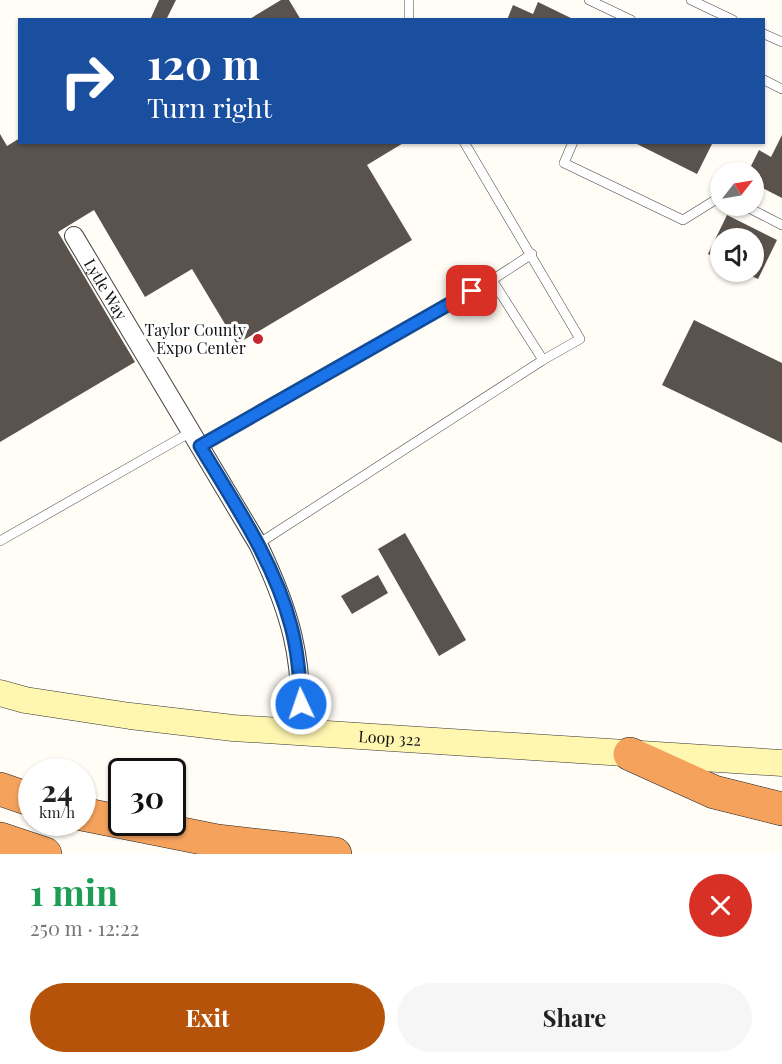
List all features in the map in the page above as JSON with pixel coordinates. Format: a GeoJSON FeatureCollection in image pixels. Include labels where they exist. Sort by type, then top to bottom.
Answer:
{"type":"FeatureCollection","features":[{"type":"Feature","properties":{"kind":"highway"},"geometry":{"type":"LineString","coordinates":[[630,754],[714,792],[782,810]]}},
{"type":"Feature","properties":{"kind":"highway"},"geometry":{"type":"LineString","coordinates":[[0,789],[18,795]]}},
{"type":"Feature","properties":{"kind":"highway"},"geometry":{"type":"LineString","coordinates":[[96,817],[217,841],[335,854]]}},
{"type":"Feature","properties":{"kind":"highway"},"geometry":{"type":"LineString","coordinates":[[0,838],[45,854]]}},
{"type":"Feature","properties":{"kind":"main road","name":"Loop 322"},"geometry":{"type":"LineString","coordinates":[[0,693],[25,700],[130,716],[233,728],[782,763]]}},
{"type":"Feature","properties":{"kind":"street","name":"Lytle Way"},"geometry":{"type":"LineString","coordinates":[[74,236],[258,544],[276,583],[291,626],[299,664],[301,704],[298,732]]}},
{"type":"Feature","properties":{"kind":"lane"},"geometry":{"type":"LineString","coordinates":[[409,0],[409,18]]}},
{"type":"Feature","properties":{"kind":"lane"},"geometry":{"type":"LineString","coordinates":[[589,0],[627,18]]}},
{"type":"Feature","properties":{"kind":"lane"},"geometry":{"type":"LineString","coordinates":[[691,0],[729,18]]}},
{"type":"Feature","properties":{"kind":"lane"},"geometry":{"type":"LineString","coordinates":[[765,34],[782,42]]}},
{"type":"Feature","properties":{"kind":"lane"},"geometry":{"type":"LineString","coordinates":[[765,80],[782,89]]}},
{"type":"Feature","properties":{"kind":"lane"},"geometry":{"type":"LineString","coordinates":[[258,544],[543,360],[580,339],[465,144]]}},
{"type":"Feature","properties":{"kind":"lane"},"geometry":{"type":"LineString","coordinates":[[572,144],[564,163],[683,220],[710,203]]}},
{"type":"Feature","properties":{"kind":"lane"},"geometry":{"type":"LineString","coordinates":[[764,216],[782,225]]}},
{"type":"Feature","properties":{"kind":"lane"},"geometry":{"type":"LineString","coordinates":[[0,541],[492,280],[532,254]]}},
{"type":"Feature","properties":{"kind":"lane"},"geometry":{"type":"LineString","coordinates":[[492,280],[543,360]]}},
{"type":"Feature","properties":{"kind":"building"},"geometry":{"type":"Polygon","coordinates":[[[159,0],[176,0],[167,18],[151,18],[159,0]]]}},
{"type":"Feature","properties":{"kind":"building"},"geometry":{"type":"Polygon","coordinates":[[[281,0],[289,0],[300,18],[251,18],[281,0]]]}},
{"type":"Feature","properties":{"kind":"building"},"geometry":{"type":"Polygon","coordinates":[[[538,2],[571,18],[508,18],[513,5],[533,14],[538,2]]]}},
{"type":"Feature","properties":{"kind":"building"},"geometry":{"type":"Polygon","coordinates":[[[0,134],[7,146],[18,139],[18,144],[402,144],[367,165],[412,240],[237,344],[192,269],[145,297],[94,210],[58,232],[135,362],[0,442],[0,134]]]}},
{"type":"Feature","properties":{"kind":"building"},"geometry":{"type":"Polygon","coordinates":[[[782,135],[782,198],[764,189],[764,162],[753,162],[759,150],[771,157],[782,135]]]}},
{"type":"Feature","properties":{"kind":"building"},"geometry":{"type":"Polygon","coordinates":[[[637,144],[712,144],[697,174],[637,144]]]}},
{"type":"Feature","properties":{"kind":"building"},"geometry":{"type":"Polygon","coordinates":[[[727,216],[729,216],[753,228],[721,228],[727,216]]]}},
{"type":"Feature","properties":{"kind":"building"},"geometry":{"type":"Polygon","coordinates":[[[764,234],[777,240],[764,267],[764,234]]]}},
{"type":"Feature","properties":{"kind":"building"},"geometry":{"type":"Polygon","coordinates":[[[694,320],[782,363],[782,443],[662,385],[694,320]]]}},
{"type":"Feature","properties":{"kind":"building"},"geometry":{"type":"Polygon","coordinates":[[[405,533],[466,640],[439,656],[378,549],[405,533]]]}},
{"type":"Feature","properties":{"kind":"building"},"geometry":{"type":"Polygon","coordinates":[[[378,575],[388,593],[352,614],[341,596],[378,575]]]}},
{"type":"Feature","properties":{"kind":"place","name":"Taylor County Expo Center"},"geometry":{"type":"Point","coordinates":[258,339]}},
{"type":"Feature","properties":{"kind":"route"},"geometry":{"type":"LineString","coordinates":[[301,704],[299,664],[291,626],[276,583],[258,544],[200,446],[472,291]]}}]}
